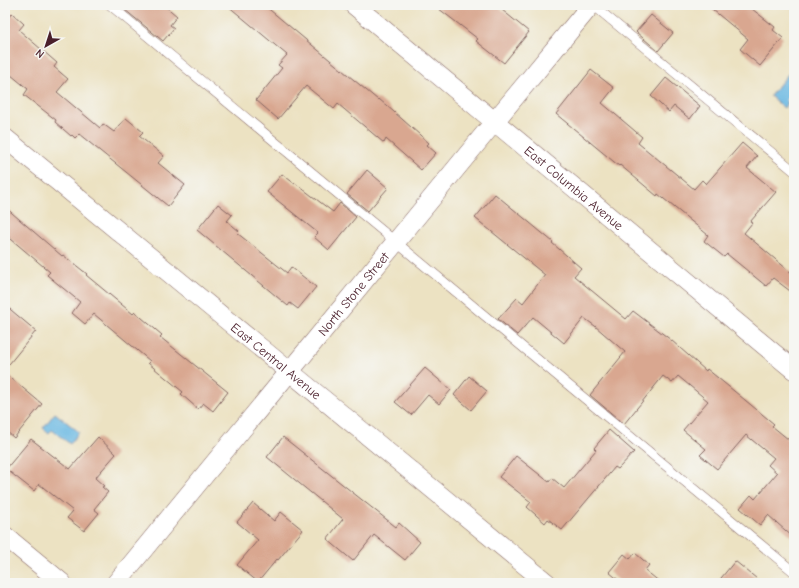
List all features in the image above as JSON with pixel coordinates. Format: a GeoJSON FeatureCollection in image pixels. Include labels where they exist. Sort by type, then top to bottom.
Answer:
{"type":"FeatureCollection","features":[{"type":"Feature","properties":{"kind":"street","name":"East Columbia Avenue"},"geometry":{"type":"LineString","coordinates":[[354,5],[794,370]]}},
{"type":"Feature","properties":{"kind":"street","name":"North Stone Street"},"geometry":{"type":"LineString","coordinates":[[116,583],[592,5]]}},
{"type":"Feature","properties":{"kind":"street","name":"East Central Avenue"},"geometry":{"type":"LineString","coordinates":[[5,138],[547,583]]}},
{"type":"Feature","properties":{"kind":"street"},"geometry":{"type":"LineString","coordinates":[[5,536],[62,583]]}},
{"type":"Feature","properties":{"kind":"lane"},"geometry":{"type":"LineString","coordinates":[[110,5],[794,572]]}},
{"type":"Feature","properties":{"kind":"lane"},"geometry":{"type":"LineString","coordinates":[[592,5],[794,171]]}},
{"type":"Feature","properties":{"kind":"water"},"geometry":{"type":"Polygon","coordinates":[[[789,73],[794,77],[794,91],[786,100],[788,103],[784,108],[770,96],[789,73]]]}},
{"type":"Feature","properties":{"kind":"water"},"geometry":{"type":"Polygon","coordinates":[[[55,413],[79,432],[70,444],[52,430],[49,433],[43,428],[55,413]]]}},
{"type":"Feature","properties":{"kind":"building"},"geometry":{"type":"Polygon","coordinates":[[[119,5],[164,5],[177,16],[170,25],[174,28],[163,41],[119,5]]]}},
{"type":"Feature","properties":{"kind":"building"},"geometry":{"type":"Polygon","coordinates":[[[227,5],[264,5],[378,100],[379,99],[429,143],[427,145],[436,153],[421,170],[386,139],[384,143],[338,104],[334,109],[306,86],[278,119],[256,100],[282,68],[278,65],[287,55],[227,5]]]}},
{"type":"Feature","properties":{"kind":"building"},"geometry":{"type":"Polygon","coordinates":[[[434,5],[496,5],[529,32],[504,63],[476,41],[478,39],[434,5]]]}},
{"type":"Feature","properties":{"kind":"building"},"geometry":{"type":"Polygon","coordinates":[[[707,5],[747,5],[775,27],[773,30],[783,38],[760,66],[740,49],[748,39],[707,5]]]}},
{"type":"Feature","properties":{"kind":"building"},"geometry":{"type":"Polygon","coordinates":[[[12,13],[24,24],[19,30],[57,63],[54,67],[68,79],[57,92],[100,128],[103,124],[114,132],[126,118],[143,132],[139,136],[164,156],[158,163],[185,185],[168,206],[79,134],[75,138],[72,135],[71,136],[55,122],[56,120],[24,95],[28,89],[5,70],[5,17],[7,19],[12,13]]]}},
{"type":"Feature","properties":{"kind":"building"},"geometry":{"type":"Polygon","coordinates":[[[651,15],[673,33],[658,51],[636,32],[651,15]]]}},
{"type":"Feature","properties":{"kind":"building"},"geometry":{"type":"Polygon","coordinates":[[[591,70],[614,88],[602,103],[642,137],[638,143],[694,189],[702,180],[706,184],[742,143],[757,156],[747,168],[776,192],[750,222],[752,223],[744,233],[794,275],[794,294],[773,278],[766,286],[727,254],[724,257],[704,241],[708,235],[658,194],[657,196],[620,165],[619,166],[556,114],[591,70]]]}},
{"type":"Feature","properties":{"kind":"building"},"geometry":{"type":"Polygon","coordinates":[[[666,78],[700,106],[690,119],[674,106],[669,112],[651,96],[666,78]]]}},
{"type":"Feature","properties":{"kind":"building"},"geometry":{"type":"Polygon","coordinates":[[[367,170],[388,188],[368,211],[347,194],[367,170]]]}},
{"type":"Feature","properties":{"kind":"building"},"geometry":{"type":"Polygon","coordinates":[[[282,174],[333,212],[340,203],[356,217],[329,250],[314,237],[318,233],[267,192],[282,174]]]}},
{"type":"Feature","properties":{"kind":"building"},"geometry":{"type":"Polygon","coordinates":[[[495,194],[553,242],[552,243],[581,268],[574,276],[626,319],[633,311],[671,340],[706,371],[707,369],[774,424],[772,426],[794,444],[794,538],[768,515],[760,525],[740,508],[751,495],[755,499],[777,473],[768,465],[774,458],[746,435],[717,469],[700,455],[706,449],[683,430],[708,401],[678,376],[672,383],[663,376],[624,424],[590,395],[625,352],[595,326],[584,318],[564,343],[533,317],[517,335],[498,319],[517,298],[523,303],[545,275],[475,218],[495,194]]]}},
{"type":"Feature","properties":{"kind":"building"},"geometry":{"type":"Polygon","coordinates":[[[218,204],[232,215],[227,221],[239,231],[237,233],[287,273],[291,267],[316,287],[298,309],[290,303],[288,306],[197,230],[218,204]]]}},
{"type":"Feature","properties":{"kind":"building"},"geometry":{"type":"Polygon","coordinates":[[[5,207],[133,314],[135,312],[162,335],[160,337],[228,392],[213,411],[203,403],[198,409],[181,394],[183,392],[148,363],[150,361],[94,314],[85,324],[72,313],[80,302],[47,275],[50,272],[5,234],[5,207]]]}},
{"type":"Feature","properties":{"kind":"building"},"geometry":{"type":"Polygon","coordinates":[[[5,305],[36,331],[5,369],[5,305]]]}},
{"type":"Feature","properties":{"kind":"building"},"geometry":{"type":"Polygon","coordinates":[[[425,368],[451,390],[439,404],[428,395],[411,415],[395,402],[425,368]]]}},
{"type":"Feature","properties":{"kind":"building"},"geometry":{"type":"Polygon","coordinates":[[[5,373],[42,404],[14,438],[5,430],[5,373]]]}},
{"type":"Feature","properties":{"kind":"building"},"geometry":{"type":"Polygon","coordinates":[[[469,376],[487,391],[471,410],[454,395],[469,376]]]}},
{"type":"Feature","properties":{"kind":"building"},"geometry":{"type":"Polygon","coordinates":[[[609,430],[634,452],[618,469],[615,467],[562,530],[548,519],[545,523],[527,507],[531,502],[499,477],[516,456],[549,482],[552,478],[564,488],[596,450],[594,448],[609,430]]]}},
{"type":"Feature","properties":{"kind":"building"},"geometry":{"type":"Polygon","coordinates":[[[98,437],[116,454],[95,478],[108,492],[94,509],[99,513],[84,531],[67,518],[73,511],[39,484],[34,491],[6,469],[31,439],[70,469],[98,437]]]}},
{"type":"Feature","properties":{"kind":"building"},"geometry":{"type":"Polygon","coordinates":[[[283,437],[396,527],[399,523],[420,542],[405,560],[374,535],[353,561],[327,539],[343,519],[267,457],[283,437]]]}},
{"type":"Feature","properties":{"kind":"building"},"geometry":{"type":"Polygon","coordinates":[[[253,503],[274,521],[281,512],[303,530],[258,582],[237,565],[258,540],[237,522],[253,503]]]}},
{"type":"Feature","properties":{"kind":"building"},"geometry":{"type":"Polygon","coordinates":[[[635,553],[649,565],[645,570],[661,583],[622,583],[609,572],[624,554],[630,559],[635,553]]]}},
{"type":"Feature","properties":{"kind":"building"},"geometry":{"type":"Polygon","coordinates":[[[735,561],[762,583],[717,583],[735,561]]]}}]}
